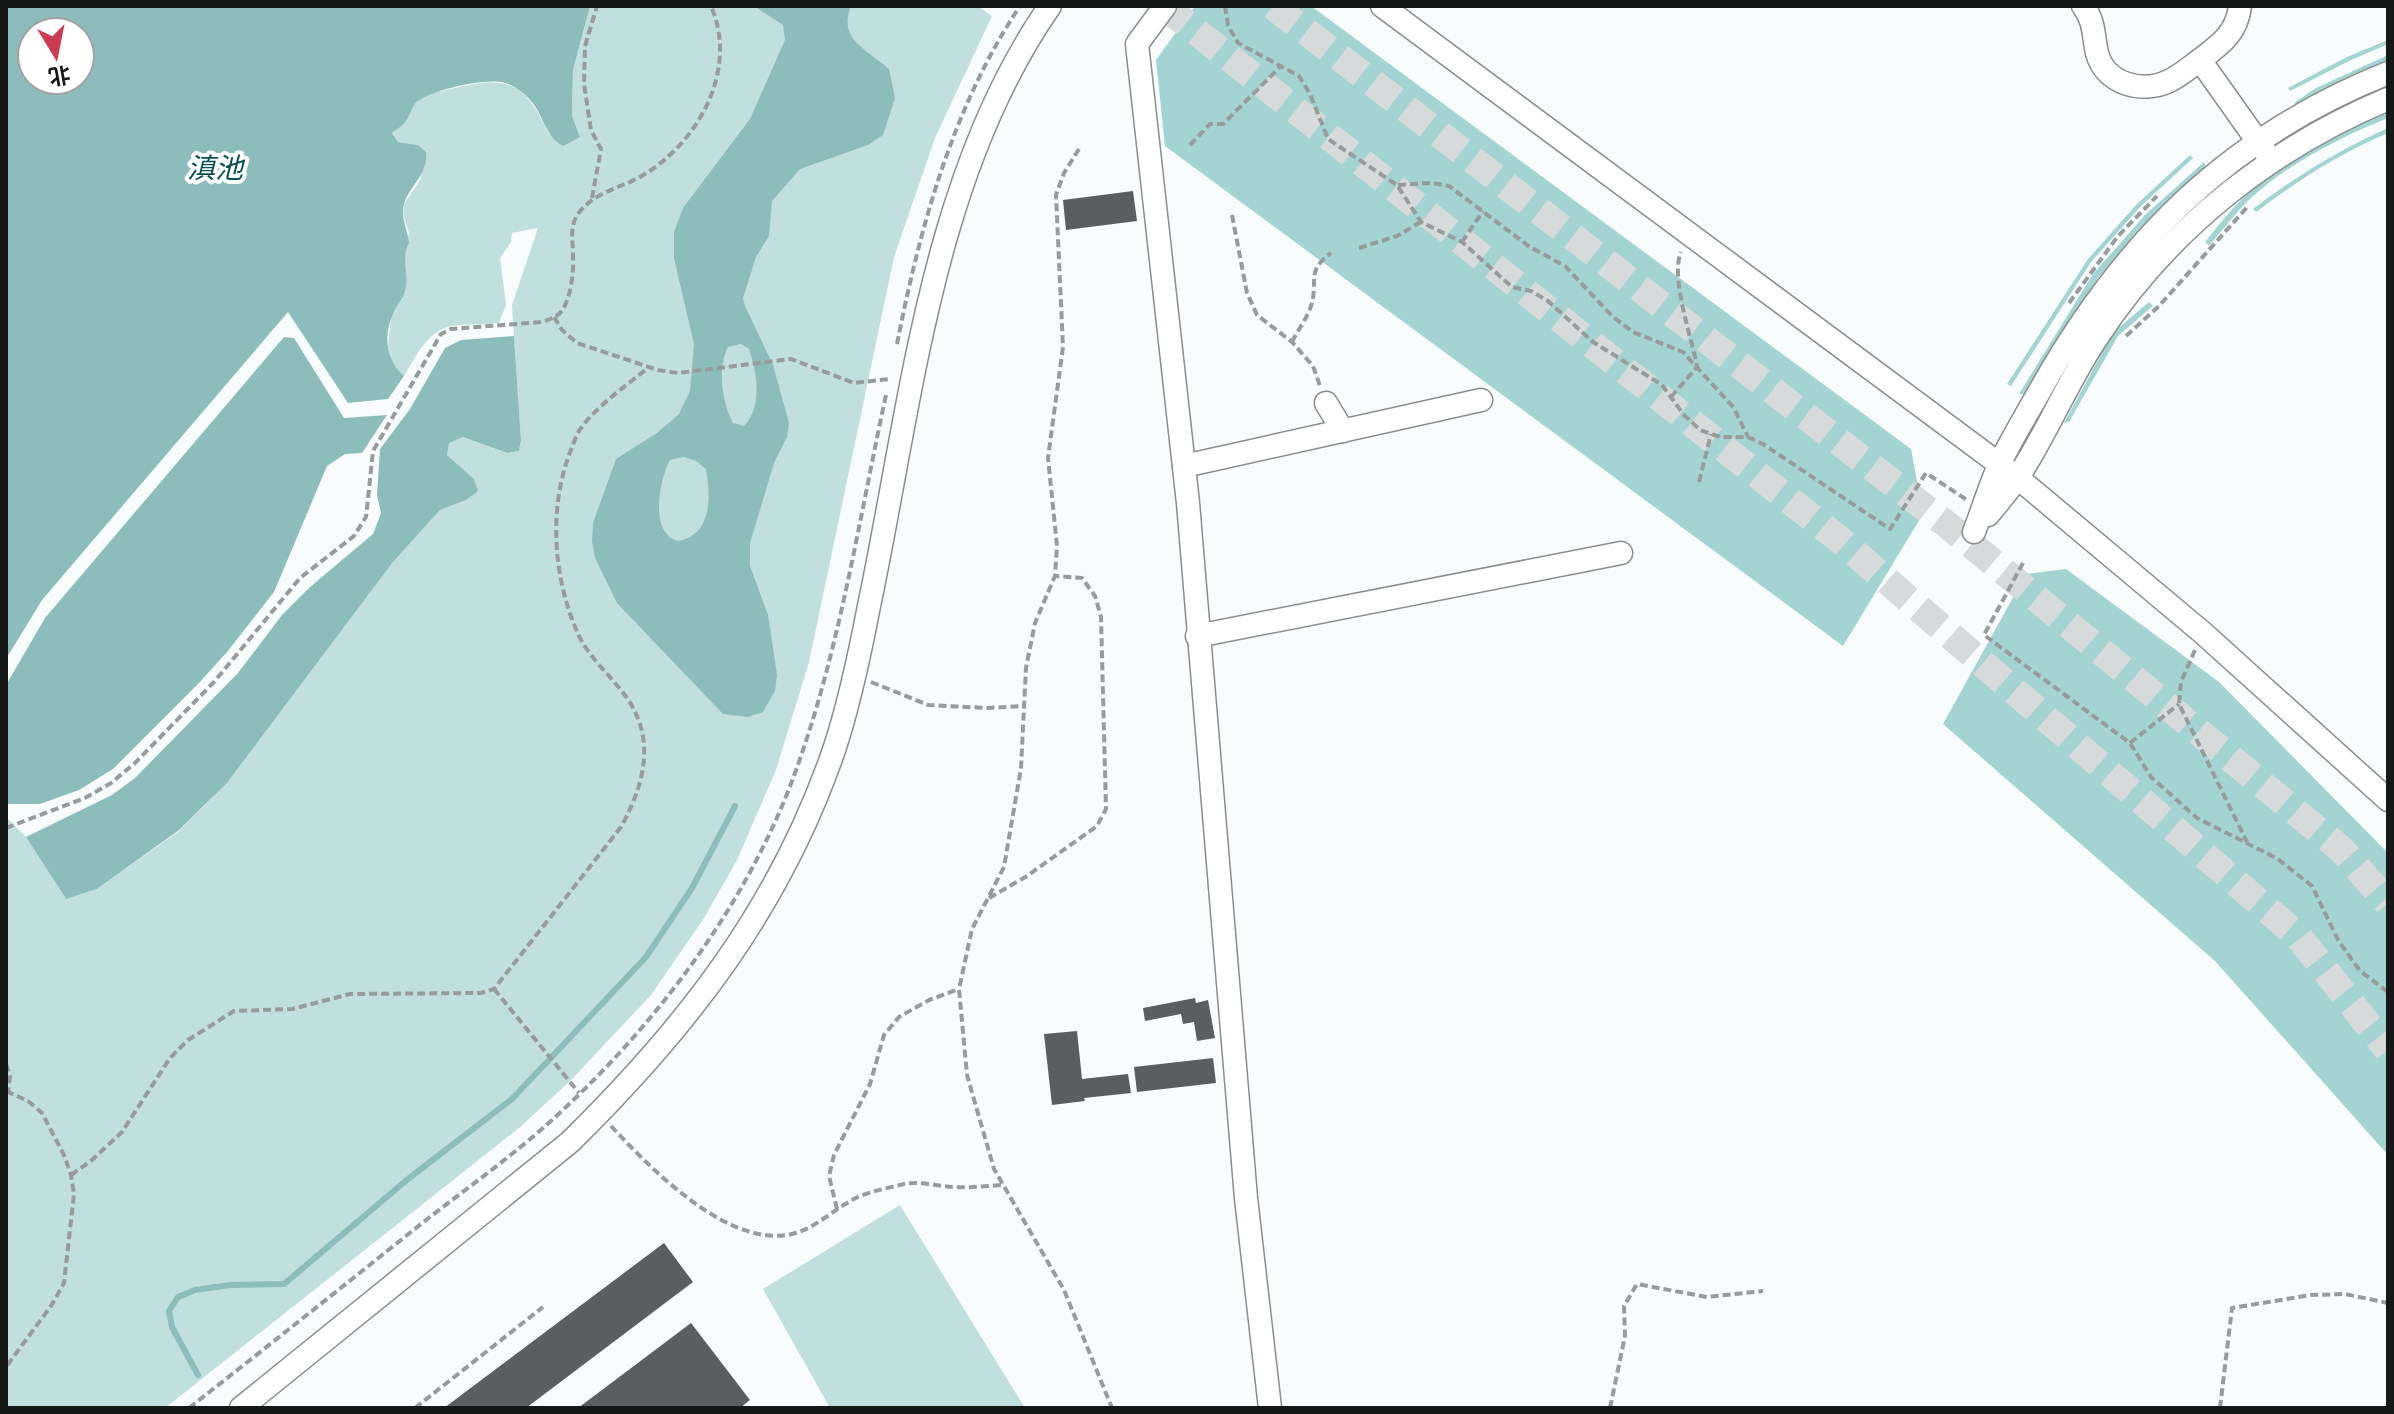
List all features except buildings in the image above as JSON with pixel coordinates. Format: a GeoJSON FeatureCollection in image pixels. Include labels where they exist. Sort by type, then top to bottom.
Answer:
{"type":"FeatureCollection","features":[{"type":"Feature","properties":{"kind":"street"},"geometry":{"type":"LineString","coordinates":[[241,1408],[570,1142],[629,1084],[685,1020],[734,952],[774,887],[811,809],[835,746],[855,676],[930,295],[951,217],[997,100],[1050,6]]}},
{"type":"Feature","properties":{"kind":"street"},"geometry":{"type":"LineString","coordinates":[[1165,6],[1137,44],[1184,466],[1246,1198],[1270,1408]]}},
{"type":"Feature","properties":{"kind":"street"},"geometry":{"type":"LineString","coordinates":[[1382,6],[2008,471],[2203,633],[2388,800]]}},
{"type":"Feature","properties":{"kind":"street"},"geometry":{"type":"LineString","coordinates":[[2083,6],[2092,21],[2101,63],[2118,80],[2142,87],[2170,81],[2228,39],[2238,22],[2240,6]]}},
{"type":"Feature","properties":{"kind":"street"},"geometry":{"type":"LineString","coordinates":[[2200,60],[2271,161]]}},
{"type":"Feature","properties":{"kind":"street"},"geometry":{"type":"LineString","coordinates":[[1983,510],[1974,532],[2008,471],[2077,327],[2130,256],[2190,194],[2258,142],[2326,101],[2388,73]]}},
{"type":"Feature","properties":{"kind":"street"},"geometry":{"type":"LineString","coordinates":[[2008,471],[2121,304],[2198,218],[2271,161],[2327,128],[2388,99]]}},
{"type":"Feature","properties":{"kind":"street"},"geometry":{"type":"LineString","coordinates":[[1184,466],[1481,400]]}},
{"type":"Feature","properties":{"kind":"street"},"geometry":{"type":"LineString","coordinates":[[1326,403],[1343,431]]}},
{"type":"Feature","properties":{"kind":"street"},"geometry":{"type":"LineString","coordinates":[[1197,636],[1621,553]]}},
{"type":"Feature","properties":{"kind":"path"},"geometry":{"type":"LineString","coordinates":[[591,200],[601,149],[591,130],[586,100],[585,46],[597,6]]}},
{"type":"Feature","properties":{"kind":"path"},"geometry":{"type":"LineString","coordinates":[[6,828],[85,798],[111,783],[214,682],[300,578],[354,536],[366,517],[373,451],[441,334],[451,329],[542,322],[554,317],[563,308],[573,258],[572,226],[577,216],[597,195],[637,179],[670,156],[710,99],[720,69],[722,42],[711,6]]}},
{"type":"Feature","properties":{"kind":"path"},"geometry":{"type":"LineString","coordinates":[[896,348],[908,285],[930,205],[984,67],[1020,6]]}},
{"type":"Feature","properties":{"kind":"path"},"geometry":{"type":"LineString","coordinates":[[1225,6],[1228,25],[1238,43],[1299,76],[1310,94],[1328,139],[1397,185],[1421,222],[1462,242],[1485,266],[1512,287],[1531,291],[1548,301],[1593,342],[1662,385],[1684,415],[1700,430],[1720,437],[1748,437],[1828,485],[1890,529],[1926,473],[1983,510]]}},
{"type":"Feature","properties":{"kind":"path"},"geometry":{"type":"LineString","coordinates":[[1190,145],[1210,124],[1223,124],[1281,66]]}},
{"type":"Feature","properties":{"kind":"path"},"geometry":{"type":"LineString","coordinates":[[1079,149],[1064,173],[1056,195],[1063,347],[1048,458],[1057,546],[1055,576],[1035,623],[1026,668],[1021,768],[1004,867],[972,929],[959,989],[967,1075],[994,1169],[1064,1290],[1112,1408]]}},
{"type":"Feature","properties":{"kind":"path"},"geometry":{"type":"LineString","coordinates":[[1397,185],[1432,183],[1449,186],[1530,247],[1565,266],[1612,316],[1633,332],[1683,352],[1734,408],[1748,437]]}},
{"type":"Feature","properties":{"kind":"path"},"geometry":{"type":"LineString","coordinates":[[2119,343],[2159,306],[2252,202]]}},
{"type":"Feature","properties":{"kind":"path"},"geometry":{"type":"LineString","coordinates":[[1462,242],[1483,211]]}},
{"type":"Feature","properties":{"kind":"path"},"geometry":{"type":"LineString","coordinates":[[1232,215],[1247,293],[1257,315],[1292,342],[1313,366],[1326,403]]}},
{"type":"Feature","properties":{"kind":"path"},"geometry":{"type":"LineString","coordinates":[[1359,248],[1397,236],[1421,222]]}},
{"type":"Feature","properties":{"kind":"path"},"geometry":{"type":"LineString","coordinates":[[1687,235],[1677,261],[1679,288],[1697,367]]}},
{"type":"Feature","properties":{"kind":"path"},"geometry":{"type":"LineString","coordinates":[[1292,342],[1310,310],[1313,272],[1320,261],[1331,253]]}},
{"type":"Feature","properties":{"kind":"path"},"geometry":{"type":"LineString","coordinates":[[554,317],[562,330],[577,343],[649,367],[678,373],[791,359],[854,383],[889,379]]}},
{"type":"Feature","properties":{"kind":"path"},"geometry":{"type":"LineString","coordinates":[[71,1175],[122,1132],[170,1058],[188,1040],[234,1011],[292,1009],[350,994],[481,993],[494,989],[621,827],[644,773],[645,752],[640,724],[628,701],[579,636],[567,604],[558,555],[556,513],[563,469],[579,430],[606,402],[649,367]]}},
{"type":"Feature","properties":{"kind":"path"},"geometry":{"type":"LineString","coordinates":[[1671,397],[1697,367]]}},
{"type":"Feature","properties":{"kind":"path"},"geometry":{"type":"LineString","coordinates":[[189,1408],[552,1121],[609,1064],[663,1002],[711,936],[749,873],[785,798],[808,738],[827,669],[886,394]]}},
{"type":"Feature","properties":{"kind":"path"},"geometry":{"type":"LineString","coordinates":[[1699,482],[1711,434]]}},
{"type":"Feature","properties":{"kind":"path"},"geometry":{"type":"LineString","coordinates":[[2023,563],[1984,635],[2130,743],[2151,777],[2197,818],[2278,859],[2312,886],[2338,940],[2360,971],[2388,992]]}},
{"type":"Feature","properties":{"kind":"path"},"geometry":{"type":"LineString","coordinates":[[985,900],[1027,876],[1097,826],[1106,809],[1101,617],[1095,596],[1082,578],[1055,576]]}},
{"type":"Feature","properties":{"kind":"path"},"geometry":{"type":"LineString","coordinates":[[2203,633],[2181,682],[2179,704],[2248,844]]}},
{"type":"Feature","properties":{"kind":"path"},"geometry":{"type":"LineString","coordinates":[[855,676],[928,705],[1024,706]]}},
{"type":"Feature","properties":{"kind":"path"},"geometry":{"type":"LineString","coordinates":[[2130,743],[2179,704]]}},
{"type":"Feature","properties":{"kind":"path"},"geometry":{"type":"LineString","coordinates":[[494,989],[579,1093]]}},
{"type":"Feature","properties":{"kind":"path"},"geometry":{"type":"LineString","coordinates":[[837,1209],[829,1176],[834,1155],[870,1084],[884,1035],[899,1017],[929,1000],[959,989]]}},
{"type":"Feature","properties":{"kind":"path"},"geometry":{"type":"LineString","coordinates":[[6,1064],[10,1076],[7,1092],[28,1101],[42,1113],[71,1175],[74,1194],[64,1283],[6,1367]]}},
{"type":"Feature","properties":{"kind":"path"},"geometry":{"type":"LineString","coordinates":[[599,1113],[653,1171],[684,1194],[746,1231],[784,1237],[803,1231],[855,1198],[909,1183],[955,1187],[1002,1185]]}},
{"type":"Feature","properties":{"kind":"path"},"geometry":{"type":"LineString","coordinates":[[1610,1408],[1625,1336],[1624,1306],[1637,1284],[1707,1297],[1763,1291]]}},
{"type":"Feature","properties":{"kind":"path"},"geometry":{"type":"LineString","coordinates":[[2220,1408],[2232,1308],[2311,1295],[2345,1294],[2388,1303]]}},
{"type":"Feature","properties":{"kind":"path"},"geometry":{"type":"LineString","coordinates":[[415,1408],[543,1307]]}},
{"type":"Feature","properties":{"kind":"shaded area"},"geometry":{"type":"Polygon","coordinates":[[[590,6],[978,6],[992,16],[935,138],[894,257],[809,662],[776,770],[737,860],[704,918],[651,995],[571,1080],[519,1128],[165,1408],[6,1408],[6,817],[26,837],[66,899],[97,889],[179,831],[227,783],[393,562],[440,510],[466,500],[474,479],[447,455],[448,443],[463,437],[506,453],[519,451],[521,440],[512,305],[538,228],[512,233],[511,242],[500,258],[506,305],[499,323],[459,325],[440,331],[420,350],[404,376],[392,366],[388,346],[391,317],[405,291],[403,261],[409,233],[403,213],[404,204],[420,180],[426,152],[418,145],[398,142],[392,133],[405,123],[415,104],[423,97],[474,84],[503,83],[514,87],[532,103],[549,134],[580,137],[572,116],[573,70],[590,6]]]}},
{"type":"Feature","properties":{"kind":"shaded area"},"geometry":{"type":"Polygon","coordinates":[[[1195,6],[1311,6],[1911,449],[1923,514],[1843,646],[1165,146],[1156,60],[1195,6]]]}},
{"type":"Feature","properties":{"kind":"shaded area"},"geometry":{"type":"Polygon","coordinates":[[[2388,40],[2388,44],[2290,91],[2288,88],[2347,57],[2388,40]]]}},
{"type":"Feature","properties":{"kind":"shaded area"},"geometry":{"type":"Polygon","coordinates":[[[2388,55],[2388,62],[2298,105],[2294,103],[2316,88],[2388,55]]]}},
{"type":"Feature","properties":{"kind":"shaded area"},"geometry":{"type":"Polygon","coordinates":[[[2388,112],[2388,118],[2330,145],[2272,180],[2241,208],[2209,246],[2205,242],[2238,203],[2289,162],[2328,139],[2388,112]]]}},
{"type":"Feature","properties":{"kind":"shaded area"},"geometry":{"type":"Polygon","coordinates":[[[2388,128],[2388,133],[2319,168],[2256,212],[2253,209],[2318,165],[2388,128]]]}},
{"type":"Feature","properties":{"kind":"shaded area"},"geometry":{"type":"Polygon","coordinates":[[[2190,155],[2193,158],[2140,207],[2091,262],[2011,386],[2007,384],[2088,259],[2137,204],[2190,155]]]}},
{"type":"Feature","properties":{"kind":"shaded area"},"geometry":{"type":"Polygon","coordinates":[[[2204,162],[2206,167],[2150,219],[2098,278],[2024,394],[2019,394],[2093,274],[2145,215],[2204,162]]]}},
{"type":"Feature","properties":{"kind":"shaded area"},"geometry":{"type":"Polygon","coordinates":[[[2149,302],[2153,306],[2118,336],[2069,422],[2064,423],[2116,330],[2149,302]]]}},
{"type":"Feature","properties":{"kind":"shaded area"},"geometry":{"type":"Polygon","coordinates":[[[2066,569],[2219,682],[2388,853],[2388,1155],[2215,961],[1943,724],[2026,574],[2066,569]]]}},
{"type":"Feature","properties":{"kind":"shaded area"},"geometry":{"type":"Polygon","coordinates":[[[900,1205],[1025,1408],[830,1408],[763,1289],[900,1205]]]}},
{"type":"Feature","properties":{"kind":"water","name":"滇池"},"geometry":{"type":"Polygon","coordinates":[[[6,6],[590,6],[573,70],[572,116],[580,137],[563,146],[552,137],[525,95],[512,86],[497,82],[458,86],[432,94],[415,104],[405,123],[392,133],[398,142],[418,145],[426,152],[426,160],[403,209],[409,243],[405,255],[406,285],[390,322],[387,339],[393,363],[404,376],[388,399],[348,403],[288,312],[42,600],[6,659],[6,6]]]}},
{"type":"Feature","properties":{"kind":"water"},"geometry":{"type":"Polygon","coordinates":[[[754,6],[851,6],[848,27],[851,35],[889,69],[895,98],[883,135],[868,145],[800,169],[772,201],[769,236],[756,257],[743,298],[773,365],[789,423],[787,437],[774,463],[750,543],[750,566],[768,615],[777,675],[775,691],[763,712],[748,717],[723,714],[617,603],[595,558],[592,541],[593,523],[616,459],[657,433],[679,414],[690,391],[694,344],[674,258],[674,232],[683,208],[750,119],[785,40],[783,25],[754,6]],[[741,344],[728,347],[722,375],[729,415],[733,423],[744,426],[754,409],[757,389],[749,349],[741,344]],[[684,457],[670,460],[659,508],[662,527],[678,541],[689,537],[703,523],[709,492],[706,469],[684,457]]]}},
{"type":"Feature","properties":{"kind":"water"},"geometry":{"type":"Polygon","coordinates":[[[514,336],[521,440],[519,451],[507,453],[463,437],[449,443],[447,455],[474,479],[478,491],[466,500],[440,510],[393,562],[227,783],[179,830],[97,889],[66,899],[26,837],[112,795],[135,778],[238,673],[282,615],[373,534],[381,513],[377,495],[380,449],[410,409],[445,348],[461,340],[514,336]]]}},
{"type":"Feature","properties":{"kind":"water"},"geometry":{"type":"Polygon","coordinates":[[[284,337],[294,338],[344,418],[387,415],[362,453],[345,454],[327,466],[274,592],[198,684],[113,769],[79,790],[40,804],[6,804],[6,685],[45,618],[284,337]]]}},
{"type":"Feature","properties":{"kind":"waterway"},"geometry":{"type":"LineString","coordinates":[[198,1375],[172,1327],[169,1311],[178,1297],[195,1290],[230,1285],[284,1284],[408,1179],[512,1099],[646,957],[692,888],[735,806]]}},
{"type":"Feature","properties":{"kind":"tunnel"},"geometry":{"type":"LineString","coordinates":[[1164,6],[1840,540],[2299,937],[2388,1050]]}},
{"type":"Feature","properties":{"kind":"tunnel"},"geometry":{"type":"LineString","coordinates":[[1273,6],[1950,527],[2342,850],[2388,903]]}}]}
